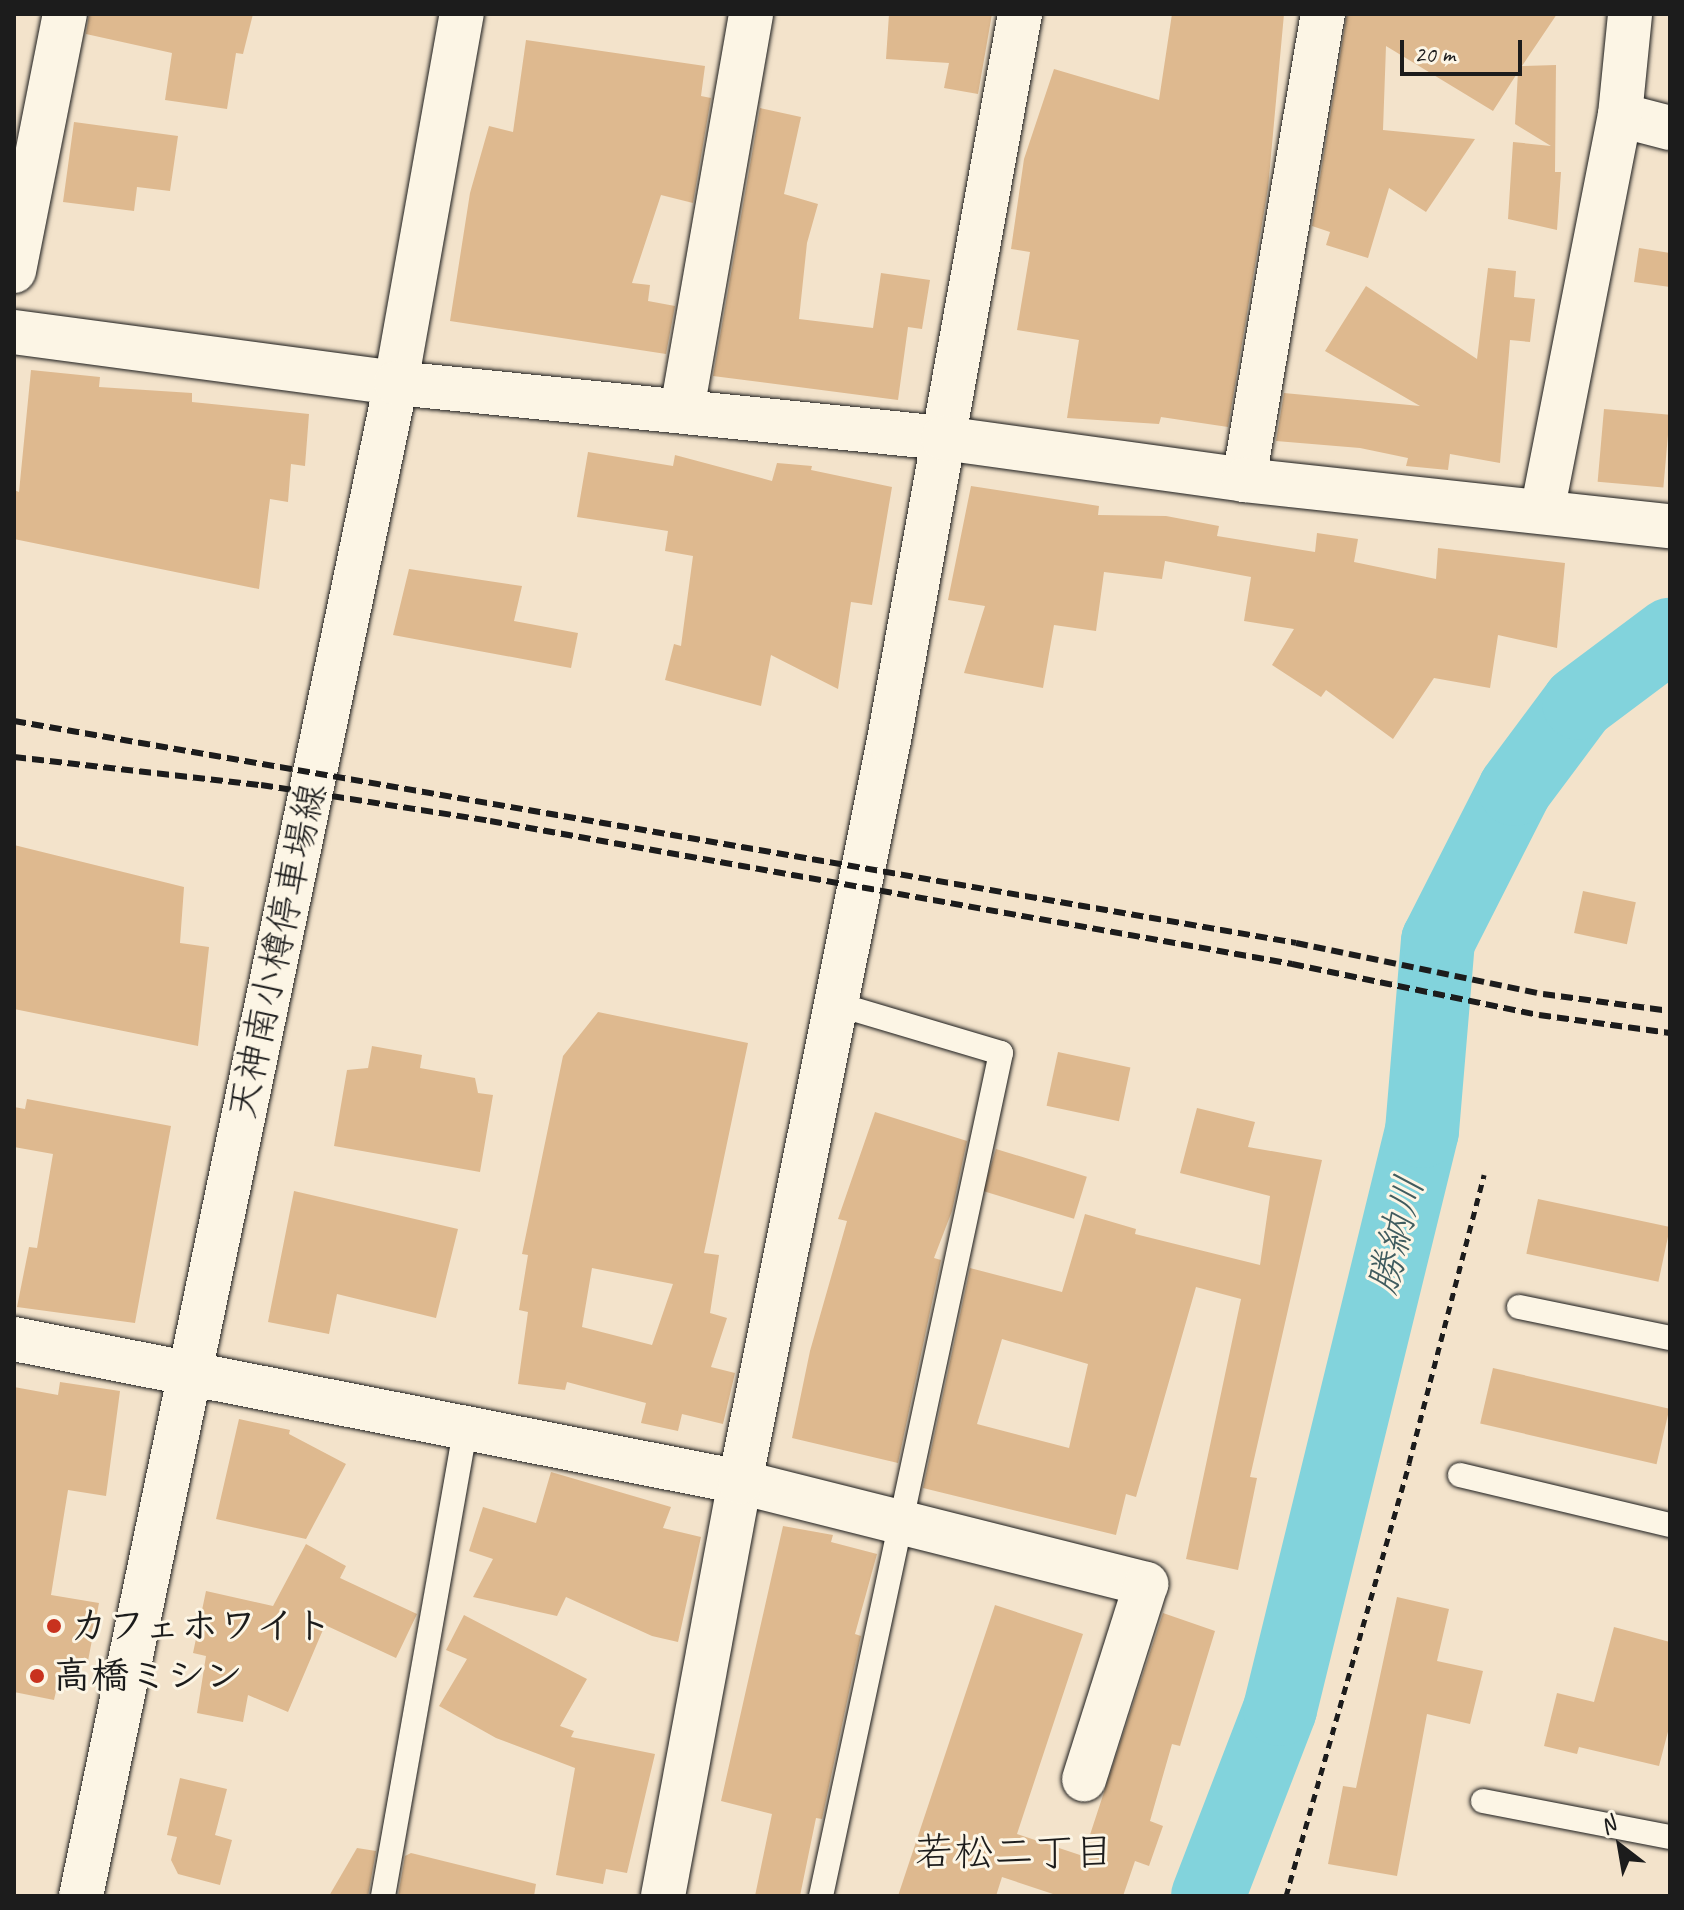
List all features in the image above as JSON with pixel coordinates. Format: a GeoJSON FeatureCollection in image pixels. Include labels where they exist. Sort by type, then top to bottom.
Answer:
{"type":"FeatureCollection","features":[{"type":"Feature","properties":{"kind":"street"},"geometry":{"type":"LineString","coordinates":[[14,271],[65,14]]}},
{"type":"Feature","properties":{"kind":"street","name":"天神南小樽停車場線"},"geometry":{"type":"LineString","coordinates":[[81,1896],[192,1377],[396,383],[462,14]]}},
{"type":"Feature","properties":{"kind":"street"},"geometry":{"type":"LineString","coordinates":[[682,410],[751,14]]}},
{"type":"Feature","properties":{"kind":"street"},"geometry":{"type":"LineString","coordinates":[[663,1896],[740,1482],[837,1004],[1020,14]]}},
{"type":"Feature","properties":{"kind":"street"},"geometry":{"type":"LineString","coordinates":[[1244,480],[1323,14]]}},
{"type":"Feature","properties":{"kind":"street"},"geometry":{"type":"LineString","coordinates":[[1542,512],[1620,115],[1630,14]]}},
{"type":"Feature","properties":{"kind":"street"},"geometry":{"type":"LineString","coordinates":[[1620,115],[1670,128]]}},
{"type":"Feature","properties":{"kind":"street"},"geometry":{"type":"LineString","coordinates":[[14,332],[396,383],[943,438],[1244,480],[1670,526]]}},
{"type":"Feature","properties":{"kind":"street"},"geometry":{"type":"LineString","coordinates":[[14,1339],[192,1377],[466,1427],[740,1482],[904,1520],[1146,1584],[1084,1779]]}},
{"type":"Feature","properties":{"kind":"lane"},"geometry":{"type":"LineString","coordinates":[[821,1896],[904,1520],[1001,1053],[837,1004]]}},
{"type":"Feature","properties":{"kind":"lane"},"geometry":{"type":"LineString","coordinates":[[1519,1307],[1670,1338]]}},
{"type":"Feature","properties":{"kind":"lane"},"geometry":{"type":"LineString","coordinates":[[383,1896],[466,1427]]}},
{"type":"Feature","properties":{"kind":"lane"},"geometry":{"type":"LineString","coordinates":[[1460,1475],[1670,1525]]}},
{"type":"Feature","properties":{"kind":"lane"},"geometry":{"type":"LineString","coordinates":[[1483,1801],[1670,1837]]}},
{"type":"Feature","properties":{"kind":"path"},"geometry":{"type":"LineString","coordinates":[[1286,1896],[1409,1463],[1484,1175]]}},
{"type":"Feature","properties":{"kind":"building"},"geometry":{"type":"Polygon","coordinates":[[[89,14],[253,14],[243,54],[236,53],[227,109],[165,100],[172,53],[86,34],[89,14]]]}},
{"type":"Feature","properties":{"kind":"building"},"geometry":{"type":"Polygon","coordinates":[[[889,14],[992,14],[978,94],[944,88],[949,63],[886,59],[889,14]]]}},
{"type":"Feature","properties":{"kind":"building"},"geometry":{"type":"Polygon","coordinates":[[[1172,14],[1284,14],[1268,188],[1228,427],[1161,417],[1159,424],[1067,418],[1079,340],[1017,330],[1030,252],[1011,249],[1024,159],[1054,69],[1159,100],[1172,14]]]}},
{"type":"Feature","properties":{"kind":"building"},"geometry":{"type":"Polygon","coordinates":[[[1347,14],[1557,14],[1522,66],[1556,65],[1555,172],[1561,172],[1557,230],[1508,219],[1513,142],[1551,146],[1515,124],[1518,72],[1493,111],[1386,46],[1383,130],[1475,139],[1426,212],[1389,188],[1368,258],[1326,245],[1330,232],[1312,226],[1347,14]]]}},
{"type":"Feature","properties":{"kind":"building"},"geometry":{"type":"Polygon","coordinates":[[[526,40],[705,66],[701,96],[711,98],[693,203],[661,195],[632,283],[650,285],[648,301],[675,306],[666,354],[450,321],[470,193],[489,126],[513,132],[526,40]]]}},
{"type":"Feature","properties":{"kind":"building"},"geometry":{"type":"Polygon","coordinates":[[[760,108],[801,117],[784,194],[818,204],[807,243],[799,319],[873,328],[881,273],[930,280],[922,329],[908,327],[898,400],[713,376],[760,108]]]}},
{"type":"Feature","properties":{"kind":"building"},"geometry":{"type":"Polygon","coordinates":[[[74,122],[178,136],[170,191],[137,187],[134,211],[63,202],[74,122]]]}},
{"type":"Feature","properties":{"kind":"building"},"geometry":{"type":"Polygon","coordinates":[[[1639,248],[1670,253],[1670,287],[1634,282],[1639,248]]]}},
{"type":"Feature","properties":{"kind":"building"},"geometry":{"type":"Polygon","coordinates":[[[1488,268],[1516,271],[1514,297],[1535,299],[1530,342],[1510,340],[1500,463],[1450,454],[1448,470],[1406,466],[1408,458],[1360,448],[1276,441],[1284,393],[1420,406],[1325,351],[1366,286],[1477,359],[1488,268]]]}},
{"type":"Feature","properties":{"kind":"building"},"geometry":{"type":"Polygon","coordinates":[[[31,370],[100,377],[99,387],[192,393],[192,402],[309,414],[305,466],[291,464],[288,502],[270,499],[259,589],[14,539],[14,490],[19,492],[31,370]]]}},
{"type":"Feature","properties":{"kind":"building"},"geometry":{"type":"Polygon","coordinates":[[[1604,409],[1670,415],[1663,487],[1598,482],[1604,409]]]}},
{"type":"Feature","properties":{"kind":"building"},"geometry":{"type":"Polygon","coordinates":[[[588,452],[673,466],[675,455],[772,481],[777,463],[812,466],[811,470],[892,487],[872,605],[851,602],[838,689],[771,655],[761,706],[665,680],[674,644],[681,646],[693,556],[665,551],[668,531],[577,517],[588,452]]]}},
{"type":"Feature","properties":{"kind":"building"},"geometry":{"type":"Polygon","coordinates":[[[971,486],[1099,506],[1098,515],[1166,516],[1219,526],[1217,536],[1315,552],[1317,533],[1358,539],[1354,562],[1436,579],[1438,548],[1565,563],[1557,648],[1498,635],[1490,688],[1434,678],[1393,739],[1326,690],[1321,697],[1272,665],[1294,629],[1244,621],[1251,577],[1165,561],[1162,579],[1104,572],[1096,631],[1054,625],[1043,688],[964,673],[985,606],[948,600],[971,486]]]}},
{"type":"Feature","properties":{"kind":"building"},"geometry":{"type":"Polygon","coordinates":[[[409,569],[522,586],[514,621],[578,633],[571,668],[393,635],[409,569]]]}},
{"type":"Feature","properties":{"kind":"building"},"geometry":{"type":"Polygon","coordinates":[[[14,845],[184,887],[180,943],[209,947],[198,1046],[14,1009],[14,845]]]}},
{"type":"Feature","properties":{"kind":"building"},"geometry":{"type":"Polygon","coordinates":[[[1583,891],[1636,902],[1627,944],[1574,933],[1583,891]]]}},
{"type":"Feature","properties":{"kind":"building"},"geometry":{"type":"Polygon","coordinates":[[[598,1012],[748,1043],[704,1253],[719,1255],[710,1313],[727,1318],[711,1367],[735,1373],[723,1424],[682,1414],[678,1431],[641,1423],[646,1403],[567,1382],[565,1390],[518,1384],[528,1312],[519,1310],[528,1255],[522,1254],[563,1056],[598,1012]],[[592,1268],[582,1327],[652,1345],[673,1284],[592,1268]]]}},
{"type":"Feature","properties":{"kind":"building"},"geometry":{"type":"Polygon","coordinates":[[[372,1046],[422,1055],[420,1068],[475,1078],[478,1093],[493,1095],[480,1172],[334,1146],[347,1070],[368,1068],[372,1046]]]}},
{"type":"Feature","properties":{"kind":"building"},"geometry":{"type":"Polygon","coordinates":[[[1058,1052],[1130,1067],[1119,1121],[1047,1106],[1058,1052]]]}},
{"type":"Feature","properties":{"kind":"building"},"geometry":{"type":"Polygon","coordinates":[[[27,1099],[171,1126],[135,1323],[17,1307],[29,1247],[37,1248],[53,1154],[14,1147],[14,1107],[25,1109],[27,1099]]]}},
{"type":"Feature","properties":{"kind":"building"},"geometry":{"type":"Polygon","coordinates":[[[1197,1108],[1255,1122],[1248,1147],[1322,1160],[1250,1477],[1257,1478],[1238,1570],[1186,1559],[1241,1299],[1196,1287],[1136,1497],[1126,1494],[1116,1535],[923,1488],[970,1268],[1062,1292],[1085,1214],[1136,1229],[1135,1234],[1260,1265],[1270,1196],[1180,1173],[1197,1108]],[[1002,1339],[977,1424],[1069,1448],[1088,1364],[1002,1339]]]}},
{"type":"Feature","properties":{"kind":"building"},"geometry":{"type":"Polygon","coordinates":[[[875,1112],[967,1141],[952,1211],[934,1258],[941,1260],[898,1463],[792,1438],[810,1351],[847,1221],[838,1219],[875,1112]]]}},
{"type":"Feature","properties":{"kind":"building"},"geometry":{"type":"Polygon","coordinates":[[[996,1149],[1087,1177],[1074,1219],[983,1191],[996,1149]]]}},
{"type":"Feature","properties":{"kind":"building"},"geometry":{"type":"Polygon","coordinates":[[[294,1191],[458,1229],[436,1318],[337,1294],[329,1334],[268,1322],[294,1191]]]}},
{"type":"Feature","properties":{"kind":"building"},"geometry":{"type":"Polygon","coordinates":[[[1538,1199],[1670,1227],[1658,1282],[1526,1254],[1538,1199]]]}},
{"type":"Feature","properties":{"kind":"building"},"geometry":{"type":"Polygon","coordinates":[[[1493,1368],[1669,1409],[1657,1464],[1480,1424],[1493,1368]]]}},
{"type":"Feature","properties":{"kind":"building"},"geometry":{"type":"Polygon","coordinates":[[[60,1382],[120,1391],[106,1496],[68,1490],[51,1595],[99,1603],[88,1661],[63,1660],[54,1700],[14,1692],[14,1387],[58,1395],[60,1382]]]}},
{"type":"Feature","properties":{"kind":"building"},"geometry":{"type":"Polygon","coordinates":[[[239,1419],[290,1430],[289,1434],[346,1464],[306,1539],[216,1519],[239,1419]]]}},
{"type":"Feature","properties":{"kind":"building"},"geometry":{"type":"Polygon","coordinates":[[[551,1472],[671,1507],[663,1528],[701,1537],[678,1642],[652,1636],[566,1597],[557,1616],[473,1597],[493,1559],[469,1551],[483,1507],[536,1523],[551,1472]]]}},
{"type":"Feature","properties":{"kind":"building"},"geometry":{"type":"Polygon","coordinates":[[[783,1526],[833,1535],[831,1542],[877,1554],[855,1634],[861,1636],[822,1819],[816,1818],[800,1896],[755,1896],[772,1814],[721,1801],[783,1526]]]}},
{"type":"Feature","properties":{"kind":"building"},"geometry":{"type":"Polygon","coordinates":[[[306,1544],[346,1566],[340,1578],[417,1614],[396,1658],[325,1625],[288,1712],[248,1695],[243,1722],[197,1713],[206,1656],[193,1653],[206,1591],[273,1606],[306,1544]]]}},
{"type":"Feature","properties":{"kind":"building"},"geometry":{"type":"Polygon","coordinates":[[[1397,1597],[1449,1609],[1437,1661],[1483,1671],[1470,1724],[1427,1714],[1397,1876],[1328,1864],[1343,1786],[1356,1788],[1397,1597]]]}},
{"type":"Feature","properties":{"kind":"building"},"geometry":{"type":"Polygon","coordinates":[[[995,1605],[1083,1634],[1017,1834],[1083,1856],[1163,1613],[1215,1631],[1180,1746],[1172,1744],[1150,1821],[1163,1826],[1149,1866],[1135,1861],[1123,1896],[1059,1896],[1002,1877],[996,1896],[898,1896],[995,1605]]]}},
{"type":"Feature","properties":{"kind":"building"},"geometry":{"type":"Polygon","coordinates":[[[464,1615],[587,1679],[560,1726],[574,1731],[571,1737],[655,1754],[627,1873],[606,1869],[603,1884],[556,1875],[575,1768],[496,1738],[439,1706],[467,1659],[446,1650],[464,1615]]]}},
{"type":"Feature","properties":{"kind":"building"},"geometry":{"type":"Polygon","coordinates":[[[1614,1627],[1670,1642],[1670,1724],[1659,1766],[1579,1747],[1577,1754],[1544,1746],[1557,1693],[1594,1702],[1614,1627]]]}},
{"type":"Feature","properties":{"kind":"building"},"geometry":{"type":"Polygon","coordinates":[[[180,1778],[227,1789],[215,1835],[232,1840],[220,1885],[178,1874],[171,1860],[177,1837],[167,1835],[180,1778]]]}},
{"type":"Feature","properties":{"kind":"building"},"geometry":{"type":"Polygon","coordinates":[[[357,1848],[376,1851],[368,1896],[329,1896],[357,1848]]]}},
{"type":"Feature","properties":{"kind":"building"},"geometry":{"type":"Polygon","coordinates":[[[411,1853],[536,1884],[534,1896],[398,1896],[405,1856],[411,1853]]]}},
{"type":"Feature","properties":{"kind":"waterway","name":"勝納川"},"geometry":{"type":"LineString","coordinates":[[1208,1896],[1280,1709],[1422,1131],[1438,941],[1515,789],[1579,703],[1670,635]]}},
{"type":"Feature","properties":{"kind":"railway"},"geometry":{"type":"LineString","coordinates":[[14,721],[1296,943],[1543,994],[1670,1011]]}},
{"type":"Feature","properties":{"kind":"railway"},"geometry":{"type":"LineString","coordinates":[[14,757],[261,785],[490,821],[1292,964],[1539,1015],[1670,1033]]}},
{"type":"Feature","properties":{"kind":"place","name":"カフェホワイト"},"geometry":{"type":"Point","coordinates":[54,1626]}},
{"type":"Feature","properties":{"kind":"place","name":"高橋ミシン"},"geometry":{"type":"Point","coordinates":[37,1676]}},
{"type":"Feature","properties":{"kind":"district","name":"若松二丁目"},"geometry":{"type":"Point","coordinates":[1014,1852]}}]}
